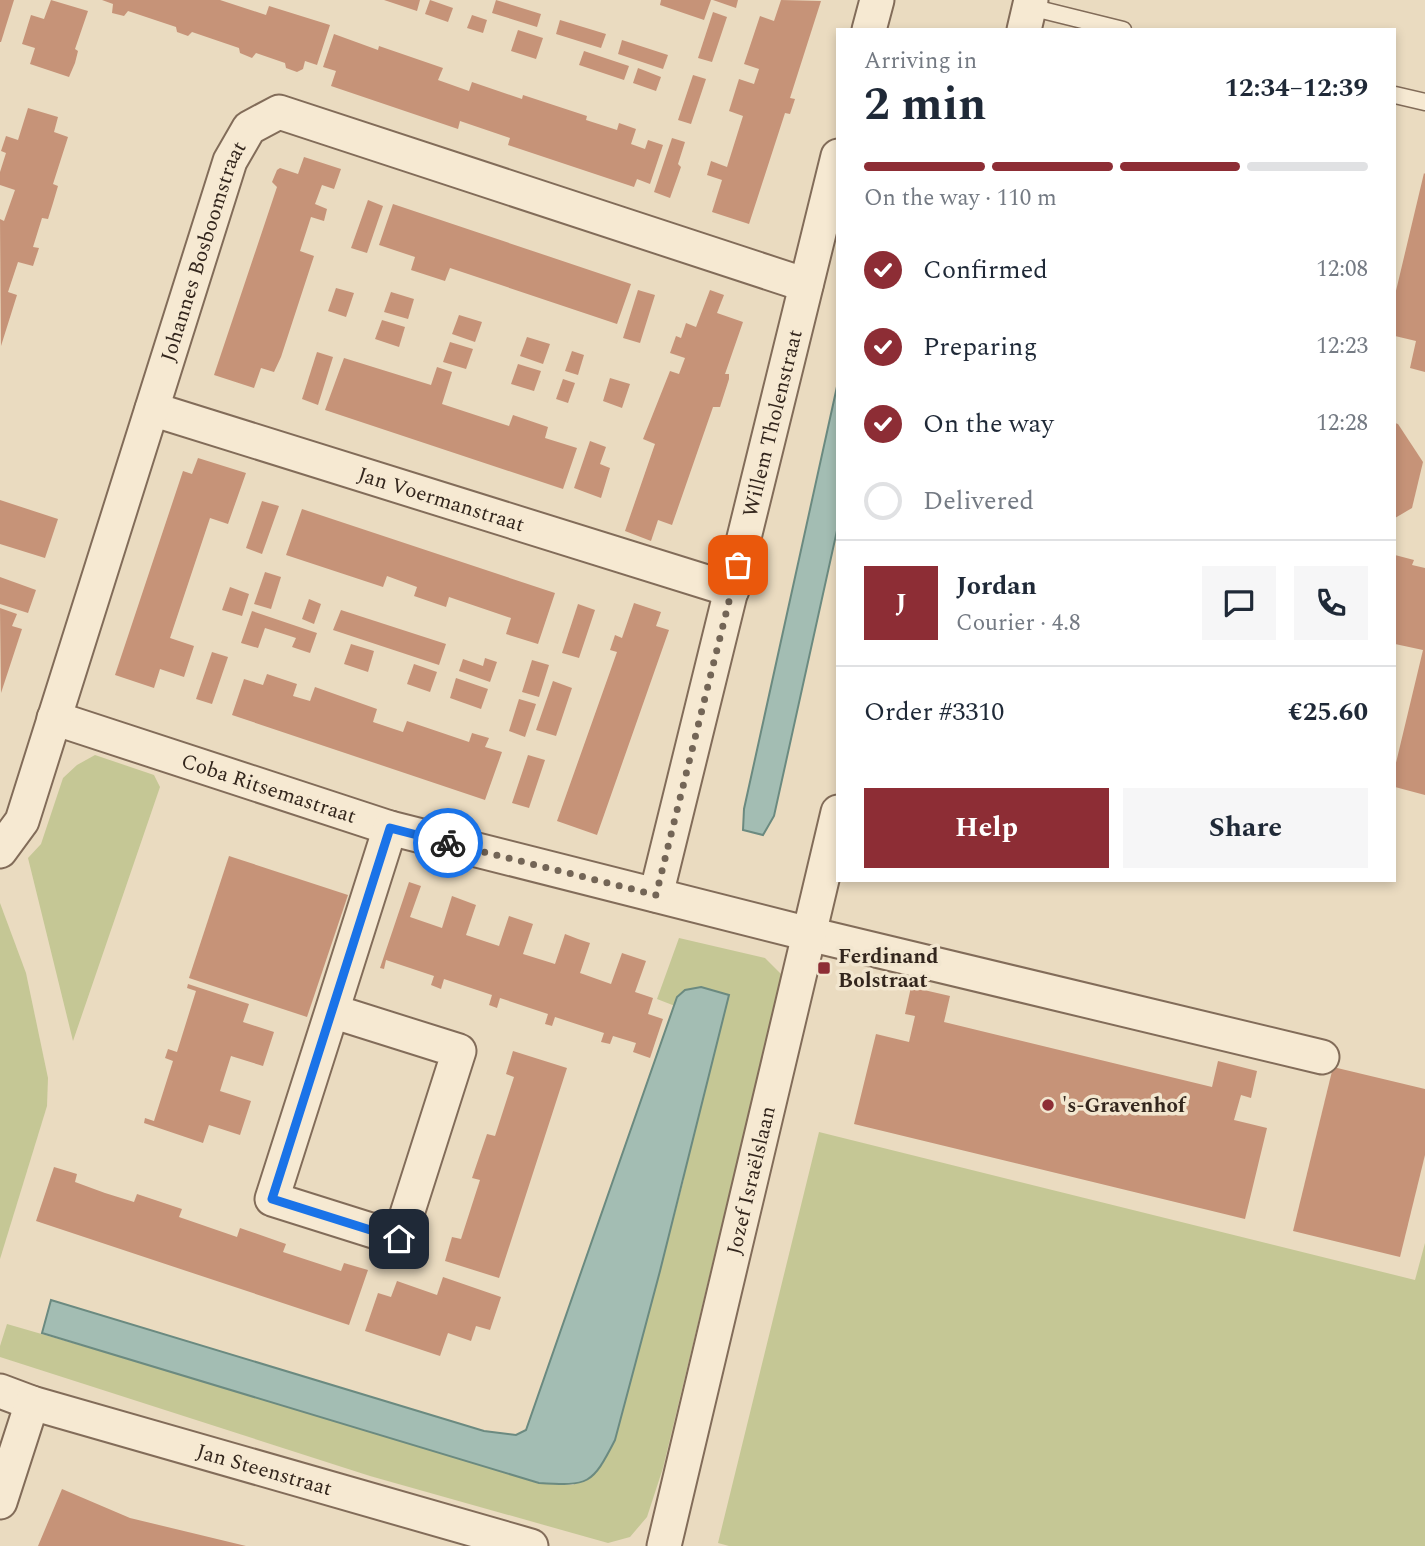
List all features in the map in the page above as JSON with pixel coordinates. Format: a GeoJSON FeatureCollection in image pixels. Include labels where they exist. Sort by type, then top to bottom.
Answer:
{"type":"FeatureCollection","features":[{"type":"Feature","properties":{"kind":"street"},"geometry":{"type":"LineString","coordinates":[[870,28],[877,0]]}},
{"type":"Feature","properties":{"kind":"street","name":"Johannes Bosboomstraat"},"geometry":{"type":"LineString","coordinates":[[0,851],[22,821],[230,160],[249,128],[279,112],[806,285]]}},
{"type":"Feature","properties":{"kind":"street","name":"Willem Tholenstraat"},"geometry":{"type":"LineString","coordinates":[[656,895],[836,164]]}},
{"type":"Feature","properties":{"kind":"street","name":"Jan Voermanstraat"},"geometry":{"type":"LineString","coordinates":[[152,409],[732,590]]}},
{"type":"Feature","properties":{"kind":"street","name":"Coba Ritsemastraat"},"geometry":{"type":"LineString","coordinates":[[54,718],[390,828],[809,934]]}},
{"type":"Feature","properties":{"kind":"street","name":"Jozef Israëlslaan"},"geometry":{"type":"LineString","coordinates":[[664,1546],[836,821]]}},
{"type":"Feature","properties":{"kind":"street"},"geometry":{"type":"LineString","coordinates":[[332,1011],[459,1051],[399,1239],[272,1199],[390,828]]}},
{"type":"Feature","properties":{"kind":"street"},"geometry":{"type":"LineString","coordinates":[[809,934],[1322,1057]]}},
{"type":"Feature","properties":{"kind":"street","name":"Jan Steenstraat"},"geometry":{"type":"LineString","coordinates":[[0,1391],[32,1403],[531,1546]]}},
{"type":"Feature","properties":{"kind":"street"},"geometry":{"type":"LineString","coordinates":[[0,1502],[32,1403]]}},
{"type":"Feature","properties":{"kind":"lane"},"geometry":{"type":"LineString","coordinates":[[1028,12],[1112,28]]}},
{"type":"Feature","properties":{"kind":"lane"},"geometry":{"type":"LineString","coordinates":[[1396,95],[1425,102]]}},
{"type":"Feature","properties":{"kind":"green space"},"geometry":{"type":"Polygon","coordinates":[[[95,755],[154,775],[160,787],[73,1041],[28,858],[41,844],[63,778],[77,765],[95,755]]]}},
{"type":"Feature","properties":{"kind":"green space"},"geometry":{"type":"Polygon","coordinates":[[[0,903],[26,973],[48,1078],[47,1106],[0,1259],[0,903]]]}},
{"type":"Feature","properties":{"kind":"green space"},"geometry":{"type":"Polygon","coordinates":[[[679,938],[765,958],[782,975],[663,1468],[647,1517],[630,1537],[608,1543],[370,1476],[0,1357],[0,1346],[7,1324],[242,1392],[539,1483],[573,1485],[602,1465],[615,1440],[684,1179],[677,997],[675,1006],[657,999],[679,938]]]}},
{"type":"Feature","properties":{"kind":"green space"},"geometry":{"type":"Polygon","coordinates":[[[819,1132],[1415,1280],[1425,1243],[1425,1546],[729,1546],[718,1543],[819,1132]]]}},
{"type":"Feature","properties":{"kind":"shaded area"},"geometry":{"type":"Polygon","coordinates":[[[836,391],[836,535],[774,816],[763,835],[743,830],[744,809],[836,391]]]}},
{"type":"Feature","properties":{"kind":"shaded area"},"geometry":{"type":"Polygon","coordinates":[[[701,987],[729,995],[615,1440],[600,1466],[587,1480],[569,1484],[539,1483],[42,1333],[51,1300],[484,1431],[516,1435],[526,1430],[677,997],[685,990],[701,987]]]}},
{"type":"Feature","properties":{"kind":"building"},"geometry":{"type":"Polygon","coordinates":[[[0,0],[14,0],[1,42],[0,42],[0,0]]]}},
{"type":"Feature","properties":{"kind":"building"},"geometry":{"type":"Polygon","coordinates":[[[51,0],[88,11],[69,77],[30,64],[35,48],[22,44],[31,15],[44,19],[51,0]]]}},
{"type":"Feature","properties":{"kind":"building"},"geometry":{"type":"Polygon","coordinates":[[[102,0],[220,0],[266,15],[269,6],[330,25],[317,65],[305,61],[303,69],[297,72],[286,68],[285,63],[256,53],[252,58],[240,53],[239,48],[192,32],[188,36],[177,32],[176,27],[128,11],[124,16],[112,13],[113,4],[102,0]]]}},
{"type":"Feature","properties":{"kind":"building"},"geometry":{"type":"Polygon","coordinates":[[[384,0],[420,0],[417,11],[384,0]]]}},
{"type":"Feature","properties":{"kind":"building"},"geometry":{"type":"Polygon","coordinates":[[[430,0],[453,8],[448,22],[425,14],[430,0]]]}},
{"type":"Feature","properties":{"kind":"building"},"geometry":{"type":"Polygon","coordinates":[[[496,0],[541,14],[537,27],[492,13],[496,0]]]}},
{"type":"Feature","properties":{"kind":"building"},"geometry":{"type":"Polygon","coordinates":[[[661,0],[711,0],[704,20],[660,5],[661,0]]]}},
{"type":"Feature","properties":{"kind":"building"},"geometry":{"type":"Polygon","coordinates":[[[713,0],[738,0],[736,8],[713,0]]]}},
{"type":"Feature","properties":{"kind":"building"},"geometry":{"type":"Polygon","coordinates":[[[781,0],[821,1],[790,98],[795,99],[790,114],[785,113],[749,224],[712,212],[722,180],[707,175],[711,161],[727,167],[743,116],[729,111],[739,79],[754,84],[759,69],[744,64],[760,16],[774,21],[781,0]]]}},
{"type":"Feature","properties":{"kind":"building"},"geometry":{"type":"Polygon","coordinates":[[[713,12],[727,17],[712,62],[698,58],[713,12]]]}},
{"type":"Feature","properties":{"kind":"building"},"geometry":{"type":"Polygon","coordinates":[[[472,15],[487,20],[483,33],[467,28],[472,15]]]}},
{"type":"Feature","properties":{"kind":"building"},"geometry":{"type":"Polygon","coordinates":[[[560,20],[606,34],[601,48],[556,34],[560,20]]]}},
{"type":"Feature","properties":{"kind":"building"},"geometry":{"type":"Polygon","coordinates":[[[518,30],[543,38],[536,59],[511,51],[518,30]]]}},
{"type":"Feature","properties":{"kind":"building"},"geometry":{"type":"Polygon","coordinates":[[[334,34],[378,50],[379,46],[443,68],[438,80],[469,91],[472,82],[522,99],[523,95],[587,116],[586,120],[617,130],[619,123],[636,129],[631,144],[645,149],[648,140],[663,145],[650,184],[637,179],[634,187],[508,145],[510,138],[460,121],[458,129],[331,86],[336,71],[323,67],[334,34]]]}},
{"type":"Feature","properties":{"kind":"building"},"geometry":{"type":"Polygon","coordinates":[[[622,40],[668,55],[663,69],[618,54],[622,40]]]}},
{"type":"Feature","properties":{"kind":"building"},"geometry":{"type":"Polygon","coordinates":[[[584,51],[629,66],[624,80],[579,65],[584,51]]]}},
{"type":"Feature","properties":{"kind":"building"},"geometry":{"type":"Polygon","coordinates":[[[638,68],[661,77],[656,91],[633,83],[638,68]]]}},
{"type":"Feature","properties":{"kind":"building"},"geometry":{"type":"Polygon","coordinates":[[[693,75],[706,79],[691,124],[678,120],[693,75]]]}},
{"type":"Feature","properties":{"kind":"building"},"geometry":{"type":"Polygon","coordinates":[[[28,108],[58,117],[54,132],[68,137],[53,184],[58,186],[48,219],[42,218],[33,247],[39,248],[33,266],[18,262],[8,292],[17,295],[1,346],[0,219],[4,221],[15,190],[0,185],[0,172],[6,153],[1,151],[6,136],[18,140],[28,108]]]}},
{"type":"Feature","properties":{"kind":"building"},"geometry":{"type":"Polygon","coordinates":[[[672,138],[685,142],[678,164],[681,167],[670,198],[654,192],[672,138]]]}},
{"type":"Feature","properties":{"kind":"building"},"geometry":{"type":"Polygon","coordinates":[[[304,157],[341,169],[334,189],[322,185],[315,204],[327,209],[324,221],[311,217],[300,251],[314,256],[281,357],[274,372],[261,368],[254,388],[214,375],[277,187],[272,182],[280,168],[298,174],[304,157]]]}},
{"type":"Feature","properties":{"kind":"building"},"geometry":{"type":"Polygon","coordinates":[[[1424,173],[1425,372],[1410,368],[1416,341],[1396,336],[1396,291],[1424,173]]]}},
{"type":"Feature","properties":{"kind":"building"},"geometry":{"type":"Polygon","coordinates":[[[368,200],[383,206],[367,253],[351,248],[368,200]]]}},
{"type":"Feature","properties":{"kind":"building"},"geometry":{"type":"Polygon","coordinates":[[[393,204],[631,284],[617,324],[450,268],[445,281],[411,270],[415,257],[379,245],[393,204]]]}},
{"type":"Feature","properties":{"kind":"building"},"geometry":{"type":"Polygon","coordinates":[[[336,288],[354,293],[346,317],[328,311],[336,288]]]}},
{"type":"Feature","properties":{"kind":"building"},"geometry":{"type":"Polygon","coordinates":[[[638,290],[655,295],[640,343],[623,338],[638,290]]]}},
{"type":"Feature","properties":{"kind":"building"},"geometry":{"type":"Polygon","coordinates":[[[710,290],[724,295],[717,313],[743,322],[725,374],[729,374],[729,379],[720,407],[713,407],[672,525],[658,520],[651,541],[625,531],[655,444],[643,439],[670,371],[679,374],[685,358],[670,353],[676,336],[681,338],[686,323],[696,327],[710,290]]]}},
{"type":"Feature","properties":{"kind":"building"},"geometry":{"type":"Polygon","coordinates":[[[391,292],[414,299],[408,319],[384,312],[391,292]]]}},
{"type":"Feature","properties":{"kind":"building"},"geometry":{"type":"Polygon","coordinates":[[[459,315],[482,322],[475,342],[452,334],[459,315]]]}},
{"type":"Feature","properties":{"kind":"building"},"geometry":{"type":"Polygon","coordinates":[[[382,320],[405,327],[399,347],[375,339],[382,320]]]}},
{"type":"Feature","properties":{"kind":"building"},"geometry":{"type":"Polygon","coordinates":[[[527,337],[550,344],[543,364],[520,356],[527,337]]]}},
{"type":"Feature","properties":{"kind":"building"},"geometry":{"type":"Polygon","coordinates":[[[450,342],[473,349],[466,369],[443,362],[450,342]]]}},
{"type":"Feature","properties":{"kind":"building"},"geometry":{"type":"Polygon","coordinates":[[[572,351],[584,355],[578,375],[565,371],[572,351]]]}},
{"type":"Feature","properties":{"kind":"building"},"geometry":{"type":"Polygon","coordinates":[[[317,352],[333,357],[318,405],[302,399],[317,352]]]}},
{"type":"Feature","properties":{"kind":"building"},"geometry":{"type":"Polygon","coordinates":[[[344,358],[431,385],[437,367],[452,372],[442,404],[509,426],[513,415],[548,427],[545,438],[577,448],[563,489],[325,410],[344,358]]]}},
{"type":"Feature","properties":{"kind":"building"},"geometry":{"type":"Polygon","coordinates":[[[518,364],[541,371],[534,391],[511,384],[518,364]]]}},
{"type":"Feature","properties":{"kind":"building"},"geometry":{"type":"Polygon","coordinates":[[[610,378],[630,384],[622,408],[603,401],[610,378]]]}},
{"type":"Feature","properties":{"kind":"building"},"geometry":{"type":"Polygon","coordinates":[[[563,379],[575,383],[568,403],[556,399],[563,379]]]}},
{"type":"Feature","properties":{"kind":"building"},"geometry":{"type":"Polygon","coordinates":[[[1396,423],[1423,462],[1412,508],[1396,517],[1396,423]]]}},
{"type":"Feature","properties":{"kind":"building"},"geometry":{"type":"Polygon","coordinates":[[[590,441],[606,447],[600,464],[610,468],[601,498],[574,488],[590,441]]]}},
{"type":"Feature","properties":{"kind":"building"},"geometry":{"type":"Polygon","coordinates":[[[198,458],[246,473],[228,524],[210,518],[170,638],[194,646],[184,677],[160,669],[154,688],[115,675],[183,471],[192,474],[198,458]]]}},
{"type":"Feature","properties":{"kind":"building"},"geometry":{"type":"Polygon","coordinates":[[[0,500],[58,519],[45,558],[0,544],[0,500]]]}},
{"type":"Feature","properties":{"kind":"building"},"geometry":{"type":"Polygon","coordinates":[[[262,501],[279,506],[262,554],[246,548],[262,501]]]}},
{"type":"Feature","properties":{"kind":"building"},"geometry":{"type":"Polygon","coordinates":[[[302,509],[555,593],[538,644],[506,634],[511,618],[449,597],[446,607],[414,596],[417,587],[387,576],[383,587],[286,555],[302,509]]]}},
{"type":"Feature","properties":{"kind":"building"},"geometry":{"type":"Polygon","coordinates":[[[1396,555],[1414,560],[1412,565],[1425,568],[1425,795],[1396,787],[1396,763],[1423,650],[1396,644],[1396,555]]]}},
{"type":"Feature","properties":{"kind":"building"},"geometry":{"type":"Polygon","coordinates":[[[265,572],[281,577],[271,609],[254,604],[265,572]]]}},
{"type":"Feature","properties":{"kind":"building"},"geometry":{"type":"Polygon","coordinates":[[[0,577],[36,590],[28,613],[0,604],[0,577]]]}},
{"type":"Feature","properties":{"kind":"building"},"geometry":{"type":"Polygon","coordinates":[[[230,587],[249,594],[242,616],[222,610],[230,587]]]}},
{"type":"Feature","properties":{"kind":"building"},"geometry":{"type":"Polygon","coordinates":[[[309,599],[321,604],[314,624],[302,619],[309,599]]]}},
{"type":"Feature","properties":{"kind":"building"},"geometry":{"type":"Polygon","coordinates":[[[634,603],[661,612],[656,626],[669,630],[597,835],[557,821],[617,652],[610,650],[615,635],[622,638],[634,603]]]}},
{"type":"Feature","properties":{"kind":"building"},"geometry":{"type":"Polygon","coordinates":[[[578,604],[595,610],[579,658],[562,653],[578,604]]]}},
{"type":"Feature","properties":{"kind":"building"},"geometry":{"type":"Polygon","coordinates":[[[0,608],[17,614],[12,626],[22,629],[1,693],[0,608]]]}},
{"type":"Feature","properties":{"kind":"building"},"geometry":{"type":"Polygon","coordinates":[[[341,610],[446,644],[439,665],[333,630],[341,610]]]}},
{"type":"Feature","properties":{"kind":"building"},"geometry":{"type":"Polygon","coordinates":[[[252,611],[317,633],[310,653],[292,647],[296,638],[265,628],[258,648],[241,643],[252,611]]]}},
{"type":"Feature","properties":{"kind":"building"},"geometry":{"type":"Polygon","coordinates":[[[351,644],[374,651],[368,672],[344,664],[351,644]]]}},
{"type":"Feature","properties":{"kind":"building"},"geometry":{"type":"Polygon","coordinates":[[[212,652],[228,657],[212,704],[196,699],[212,652]]]}},
{"type":"Feature","properties":{"kind":"building"},"geometry":{"type":"Polygon","coordinates":[[[485,658],[497,662],[490,682],[459,671],[463,659],[483,666],[485,658]]]}},
{"type":"Feature","properties":{"kind":"building"},"geometry":{"type":"Polygon","coordinates":[[[532,660],[549,665],[539,697],[522,692],[532,660]]]}},
{"type":"Feature","properties":{"kind":"building"},"geometry":{"type":"Polygon","coordinates":[[[414,664],[437,672],[430,692],[407,684],[414,664]]]}},
{"type":"Feature","properties":{"kind":"building"},"geometry":{"type":"Polygon","coordinates":[[[267,674],[297,684],[293,696],[310,701],[315,687],[377,709],[373,722],[403,732],[407,721],[469,742],[472,733],[489,738],[485,747],[502,752],[485,800],[232,715],[244,679],[263,685],[267,674]]]}},
{"type":"Feature","properties":{"kind":"building"},"geometry":{"type":"Polygon","coordinates":[[[456,678],[488,689],[481,709],[450,698],[456,678]]]}},
{"type":"Feature","properties":{"kind":"building"},"geometry":{"type":"Polygon","coordinates":[[[553,681],[572,688],[556,736],[536,730],[553,681]]]}},
{"type":"Feature","properties":{"kind":"building"},"geometry":{"type":"Polygon","coordinates":[[[519,699],[536,704],[525,737],[509,731],[519,699]]]}},
{"type":"Feature","properties":{"kind":"building"},"geometry":{"type":"Polygon","coordinates":[[[528,755],[545,760],[529,808],[512,803],[528,755]]]}},
{"type":"Feature","properties":{"kind":"building"},"geometry":{"type":"Polygon","coordinates":[[[229,856],[348,895],[307,1017],[189,978],[229,856]]]}},
{"type":"Feature","properties":{"kind":"building"},"geometry":{"type":"Polygon","coordinates":[[[409,882],[421,886],[410,917],[442,928],[452,896],[476,905],[466,935],[499,946],[509,916],[533,924],[523,954],[555,964],[565,934],[590,943],[580,973],[611,984],[622,953],[646,961],[635,992],[653,998],[648,1014],[663,1019],[650,1058],[633,1052],[636,1043],[613,1036],[610,1044],[601,1042],[604,1033],[555,1017],[552,1026],[545,1024],[548,1014],[500,998],[497,1008],[489,1005],[492,995],[444,979],[441,989],[431,985],[434,976],[386,960],[384,969],[380,968],[409,882]]]}},
{"type":"Feature","properties":{"kind":"building"},"geometry":{"type":"Polygon","coordinates":[[[188,984],[249,1004],[243,1022],[274,1032],[263,1066],[231,1056],[220,1091],[251,1101],[240,1135],[209,1125],[203,1143],[144,1123],[145,1118],[154,1121],[173,1061],[165,1058],[168,1049],[177,1052],[196,991],[187,988],[188,984]]]}},
{"type":"Feature","properties":{"kind":"building","name":"'s-Gravenhof"},"geometry":{"type":"Polygon","coordinates":[[[911,987],[950,996],[944,1022],[1212,1087],[1218,1061],[1257,1071],[1251,1098],[1241,1095],[1234,1120],[1267,1128],[1245,1219],[854,1124],[876,1034],[909,1042],[915,1016],[905,1014],[911,987]]]}},
{"type":"Feature","properties":{"kind":"building"},"geometry":{"type":"Polygon","coordinates":[[[513,1051],[567,1068],[499,1278],[445,1261],[452,1237],[461,1239],[480,1180],[472,1178],[487,1134],[495,1136],[514,1077],[506,1074],[513,1051]]]}},
{"type":"Feature","properties":{"kind":"building"},"geometry":{"type":"Polygon","coordinates":[[[1333,1067],[1425,1089],[1425,1155],[1400,1257],[1293,1231],[1333,1067]]]}},
{"type":"Feature","properties":{"kind":"building"},"geometry":{"type":"Polygon","coordinates":[[[54,1167],[77,1174],[75,1182],[134,1202],[137,1194],[182,1209],[179,1217],[237,1237],[240,1228],[286,1244],[283,1252],[341,1271],[344,1263],[368,1270],[349,1325],[36,1221],[54,1167]]]}},
{"type":"Feature","properties":{"kind":"building"},"geometry":{"type":"Polygon","coordinates":[[[443,1277],[501,1297],[490,1330],[476,1326],[471,1341],[448,1333],[440,1356],[365,1331],[378,1293],[391,1297],[397,1281],[437,1295],[443,1277]]]}},
{"type":"Feature","properties":{"kind":"building"},"geometry":{"type":"Polygon","coordinates":[[[62,1489],[130,1518],[246,1546],[38,1546],[62,1489]]]}},
{"type":"Feature","properties":{"kind":"way so far"},"geometry":{"type":"LineString","coordinates":[[448,843],[656,895],[738,565]]}},
{"type":"Feature","properties":{"kind":"place","name":"Ferdinand Bolstraat"},"geometry":{"type":"Point","coordinates":[824,968]}},
{"type":"Feature","properties":{"kind":"place","name":"'s-Gravenhof"},"geometry":{"type":"Point","coordinates":[1048,1105]}},
{"type":"Feature","properties":{"kind":"route"},"geometry":{"type":"LineString","coordinates":[[399,1239],[272,1199],[390,828],[448,843]]}}]}
